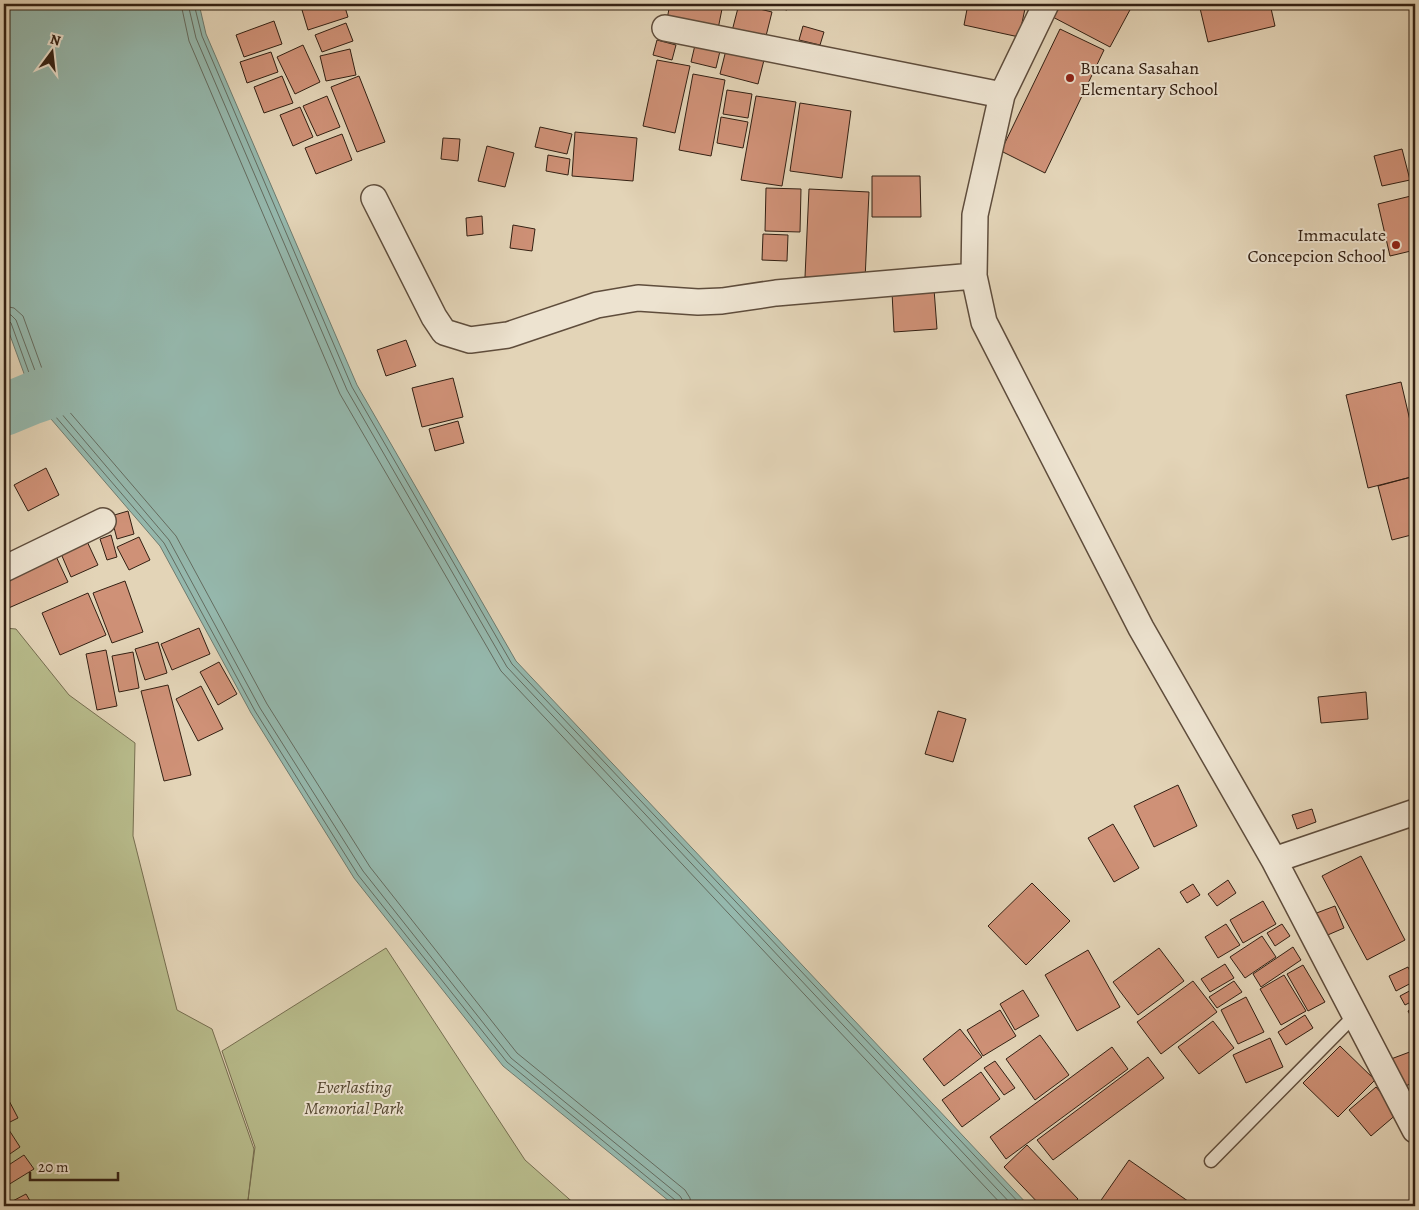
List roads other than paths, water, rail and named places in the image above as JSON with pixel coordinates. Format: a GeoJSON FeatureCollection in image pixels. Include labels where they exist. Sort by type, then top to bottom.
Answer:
{"type":"FeatureCollection","features":[{"type":"Feature","properties":{"kind":"street"},"geometry":{"type":"LineString","coordinates":[[1046,4],[1002,94],[975,215],[974,276],[984,322],[1136,619],[1274,860],[1415,1130]]}},
{"type":"Feature","properties":{"kind":"street"},"geometry":{"type":"LineString","coordinates":[[665,28],[1002,94]]}},
{"type":"Feature","properties":{"kind":"street"},"geometry":{"type":"LineString","coordinates":[[374,198],[434,317],[444,332],[470,340],[508,335],[598,306],[638,298],[698,302],[722,301],[776,293],[974,276]]}},
{"type":"Feature","properties":{"kind":"street"},"geometry":{"type":"LineString","coordinates":[[4,569],[103,521]]}},
{"type":"Feature","properties":{"kind":"street"},"geometry":{"type":"LineString","coordinates":[[1274,860],[1415,812]]}},
{"type":"Feature","properties":{"kind":"lane"},"geometry":{"type":"LineString","coordinates":[[1211,1161],[1355,1015]]}},
{"type":"Feature","properties":{"kind":"water"},"geometry":{"type":"Polygon","coordinates":[[[4,4],[199,4],[206,34],[357,385],[516,661],[1029,1206],[675,1206],[503,1066],[354,878],[251,713],[160,546],[33,398],[4,319],[4,4]]]}},
{"type":"Feature","properties":{"kind":"waterway"},"geometry":{"type":"LineString","coordinates":[[4,410],[101,375]]}},
{"type":"Feature","properties":{"kind":"place","name":"Bucana Sasahan Elementary School"},"geometry":{"type":"Point","coordinates":[1070,78]}},
{"type":"Feature","properties":{"kind":"place","name":"Immaculate Concepcion School"},"geometry":{"type":"Point","coordinates":[1396,245]}},
{"type":"Feature","properties":{"kind":"park label","name":"Everlasting Memorial Park"},"geometry":{"type":"Point","coordinates":[354,1097]}}]}
